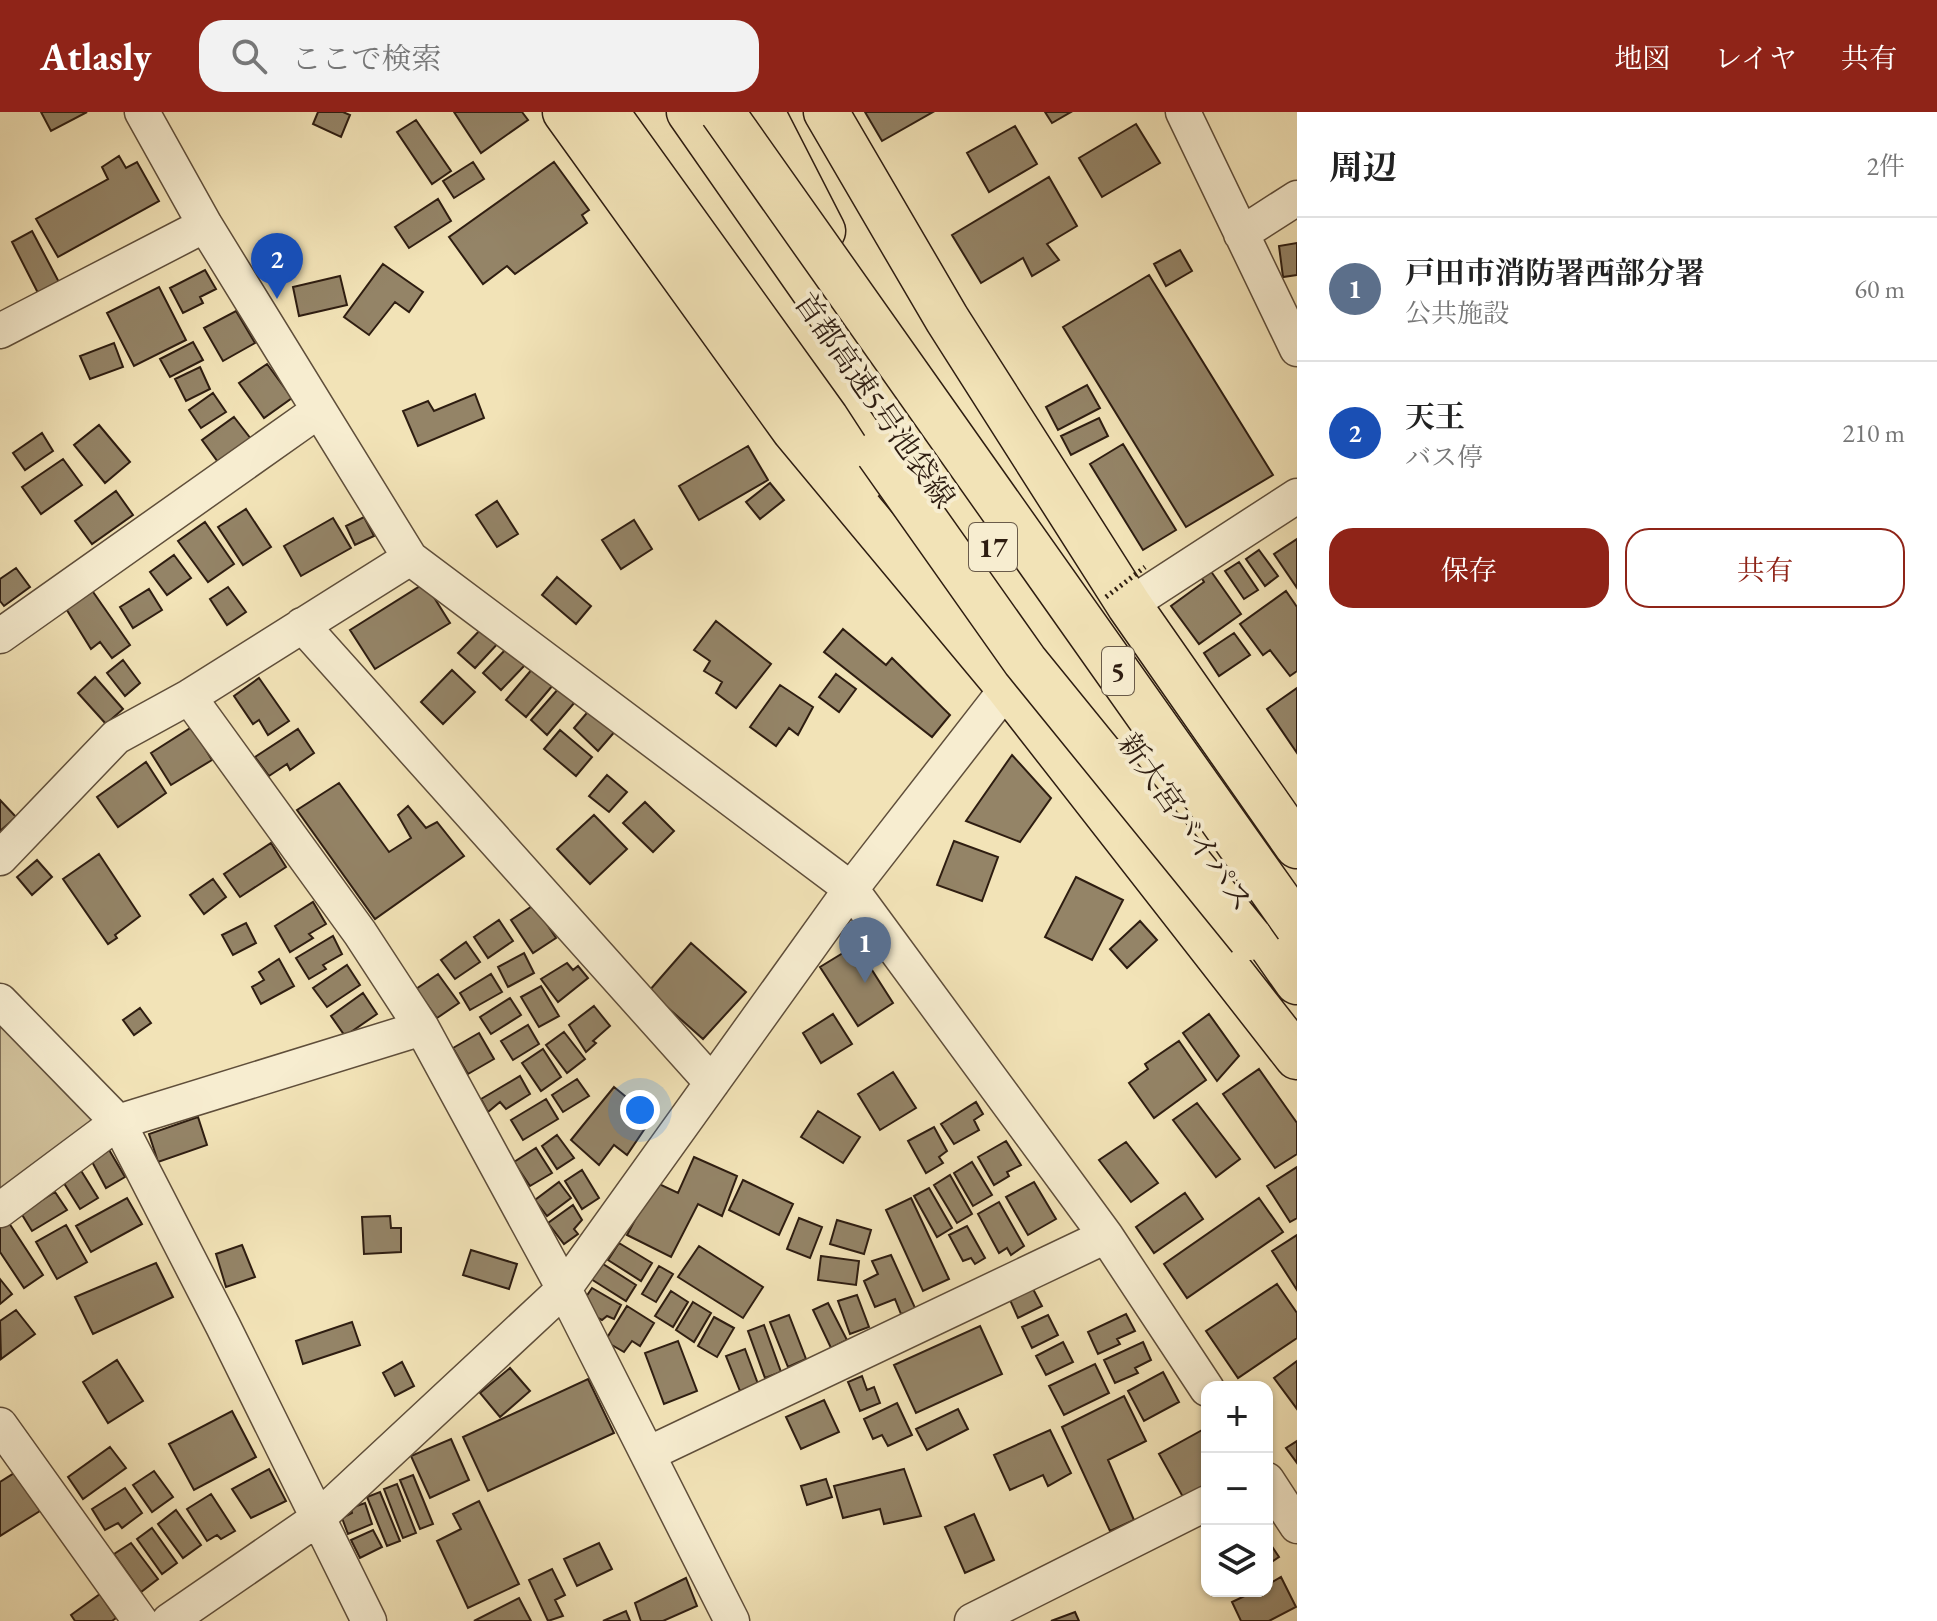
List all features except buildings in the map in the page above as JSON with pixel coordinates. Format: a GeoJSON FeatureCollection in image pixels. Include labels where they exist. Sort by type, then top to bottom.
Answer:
{"type":"FeatureCollection","features":[{"type":"Feature","properties":{"kind":"highway","name":"17"},"geometry":{"type":"LineString","coordinates":[[565,112],[794,430],[1008,687],[1297,1057]]}},
{"type":"Feature","properties":{"kind":"highway"},"geometry":{"type":"LineString","coordinates":[[606,112],[826,418],[1008,687]]}},
{"type":"Feature","properties":{"kind":"highway"},"geometry":{"type":"LineString","coordinates":[[636,112],[1025,661],[1250,938]]}},
{"type":"Feature","properties":{"kind":"highway","name":"首都高速5号池袋線"},"geometry":{"type":"LineString","coordinates":[[671,112],[1297,1005]]}},
{"type":"Feature","properties":{"kind":"highway","name":"新大宮バイパス"},"geometry":{"type":"LineString","coordinates":[[689,112],[1297,982]]}},
{"type":"Feature","properties":{"kind":"highway","name":"新大宮バイパス"},"geometry":{"type":"LineString","coordinates":[[704,112],[911,402],[1297,959]]}},
{"type":"Feature","properties":{"kind":"highway","name":"首都高速5号池袋線"},"geometry":{"type":"LineString","coordinates":[[722,112],[1297,926]]}},
{"type":"Feature","properties":{"kind":"highway"},"geometry":{"type":"LineString","coordinates":[[760,112],[911,402]]}},
{"type":"Feature","properties":{"kind":"highway"},"geometry":{"type":"LineString","coordinates":[[760,112],[964,403],[1297,900]]}},
{"type":"Feature","properties":{"kind":"highway"},"geometry":{"type":"LineString","coordinates":[[801,112],[947,319]]}},
{"type":"Feature","properties":{"kind":"highway"},"geometry":{"type":"LineString","coordinates":[[826,112],[947,319],[1129,605],[1297,846]]}},
{"type":"Feature","properties":{"kind":"street"},"geometry":{"type":"LineString","coordinates":[[142,112],[205,225],[410,558],[851,889],[1106,1236],[1202,1381]]}},
{"type":"Feature","properties":{"kind":"street"},"geometry":{"type":"LineString","coordinates":[[1183,112],[1297,349]]}},
{"type":"Feature","properties":{"kind":"street"},"geometry":{"type":"LineString","coordinates":[[1241,234],[1297,198]]}},
{"type":"Feature","properties":{"kind":"street"},"geometry":{"type":"LineString","coordinates":[[0,331],[205,225]]}},
{"type":"Feature","properties":{"kind":"street"},"geometry":{"type":"LineString","coordinates":[[0,636],[318,411]]}},
{"type":"Feature","properties":{"kind":"street"},"geometry":{"type":"LineString","coordinates":[[1129,605],[1297,496]]}},
{"type":"Feature","properties":{"kind":"street"},"geometry":{"type":"LineString","coordinates":[[0,858],[116,737],[189,697],[410,558]]}},
{"type":"Feature","properties":{"kind":"street"},"geometry":{"type":"LineString","coordinates":[[302,625],[712,1083]]}},
{"type":"Feature","properties":{"kind":"street"},"geometry":{"type":"LineString","coordinates":[[169,1621],[317,1519],[564,1289],[851,889],[1008,687]]}},
{"type":"Feature","properties":{"kind":"street"},"geometry":{"type":"LineString","coordinates":[[189,697],[360,933],[422,1028],[564,1289],[732,1621]]}},
{"type":"Feature","properties":{"kind":"street"},"geometry":{"type":"LineString","coordinates":[[0,1001],[118,1122],[369,1621]]}},
{"type":"Feature","properties":{"kind":"street"},"geometry":{"type":"LineString","coordinates":[[0,1210],[118,1122],[422,1028]]}},
{"type":"Feature","properties":{"kind":"street"},"geometry":{"type":"LineString","coordinates":[[648,1454],[1106,1236]]}},
{"type":"Feature","properties":{"kind":"street"},"geometry":{"type":"LineString","coordinates":[[0,1425],[140,1621]]}},
{"type":"Feature","properties":{"kind":"street"},"geometry":{"type":"LineString","coordinates":[[1273,1489],[1297,1526]]}},
{"type":"Feature","properties":{"kind":"street"},"geometry":{"type":"LineString","coordinates":[[972,1621],[1201,1506]]}},
{"type":"Feature","properties":{"kind":"shaded area"},"geometry":{"type":"Polygon","coordinates":[[[0,1011],[108,1121],[0,1202],[0,1011]]]}},
{"type":"Feature","properties":{"kind":"place","name":"天王"},"geometry":{"type":"Point","coordinates":[277,299]}},
{"type":"Feature","properties":{"kind":"place","name":"戸田市消防署西部分署"},"geometry":{"type":"Point","coordinates":[865,983]}}]}
